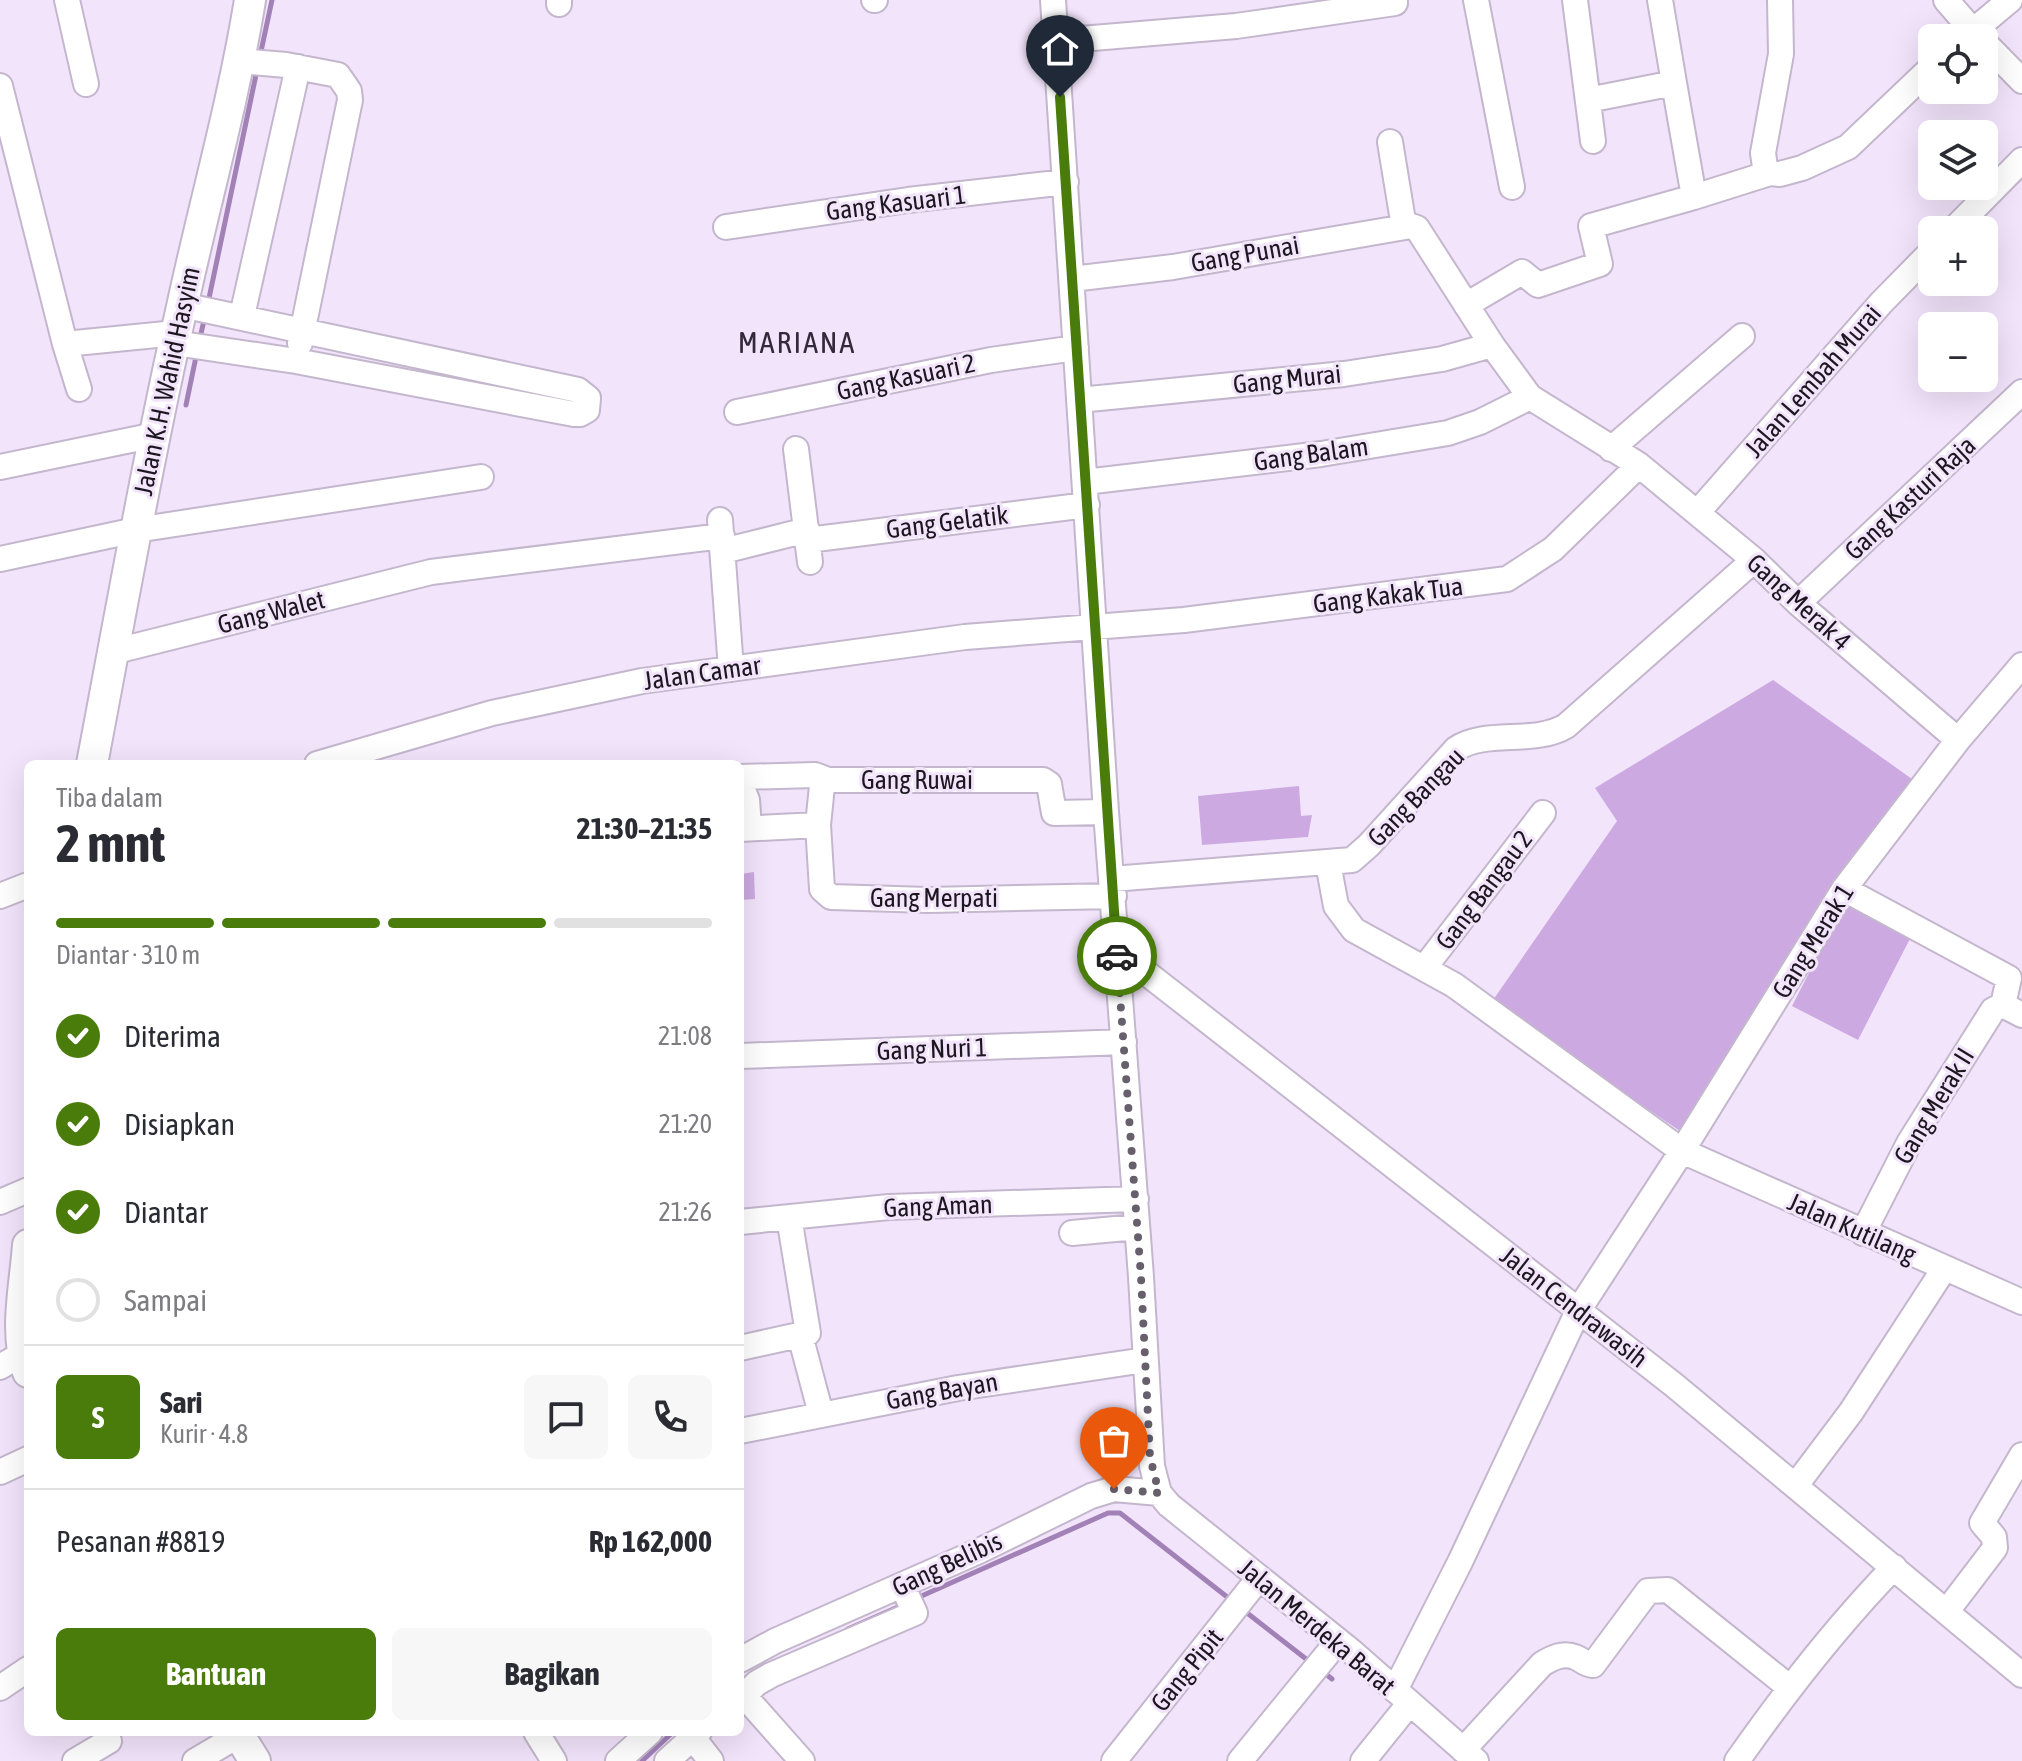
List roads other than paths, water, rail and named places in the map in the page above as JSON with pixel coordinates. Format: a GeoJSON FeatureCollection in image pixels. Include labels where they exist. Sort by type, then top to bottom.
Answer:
{"type":"FeatureCollection","features":[{"type":"Feature","properties":{"kind":"main road","name":"Jalan K.H. Wahid Hasyim"},"geometry":{"type":"LineString","coordinates":[[93,760],[155,435],[246,62],[250,0]]}},
{"type":"Feature","properties":{"kind":"main road"},"geometry":{"type":"LineString","coordinates":[[17,1364],[24,1296]]}},
{"type":"Feature","properties":{"kind":"street"},"geometry":{"type":"LineString","coordinates":[[67,0],[86,84]]}},
{"type":"Feature","properties":{"kind":"street"},"geometry":{"type":"LineString","coordinates":[[1053,0],[1095,627],[1099,813],[1113,887],[1136,1199],[1150,1457],[1159,1493]]}},
{"type":"Feature","properties":{"kind":"street"},"geometry":{"type":"LineString","coordinates":[[1057,41],[1288,20],[1395,3],[1395,0]]}},
{"type":"Feature","properties":{"kind":"street"},"geometry":{"type":"LineString","coordinates":[[1476,0],[1512,187]]}},
{"type":"Feature","properties":{"kind":"street"},"geometry":{"type":"LineString","coordinates":[[1575,0],[1593,141]]}},
{"type":"Feature","properties":{"kind":"street"},"geometry":{"type":"LineString","coordinates":[[1660,0],[1694,197]]}},
{"type":"Feature","properties":{"kind":"street"},"geometry":{"type":"LineString","coordinates":[[1770,173],[1765,167],[1763,153],[1781,54],[1780,0]]}},
{"type":"Feature","properties":{"kind":"street"},"geometry":{"type":"LineString","coordinates":[[1946,0],[1965,24]]}},
{"type":"Feature","properties":{"kind":"street"},"geometry":{"type":"LineString","coordinates":[[1988,24],[2010,0]]}},
{"type":"Feature","properties":{"kind":"street"},"geometry":{"type":"LineString","coordinates":[[1998,58],[2022,81]]}},
{"type":"Feature","properties":{"kind":"street"},"geometry":{"type":"LineString","coordinates":[[246,62],[292,66],[338,75],[349,91],[350,100],[296,361]]}},
{"type":"Feature","properties":{"kind":"street"},"geometry":{"type":"LineString","coordinates":[[232,314],[292,66]]}},
{"type":"Feature","properties":{"kind":"street"},"geometry":{"type":"LineString","coordinates":[[1466,305],[1522,272],[1538,285],[1600,264],[1591,226],[1770,173],[1780,174],[1802,168],[1848,147],[1918,80]]}},
{"type":"Feature","properties":{"kind":"street"},"geometry":{"type":"LineString","coordinates":[[1588,100],[1674,83]]}},
{"type":"Feature","properties":{"kind":"street"},"geometry":{"type":"LineString","coordinates":[[0,86],[79,389]]}},
{"type":"Feature","properties":{"kind":"street"},"geometry":{"type":"LineString","coordinates":[[1390,142],[1410,228],[1530,397]]}},
{"type":"Feature","properties":{"kind":"street"},"geometry":{"type":"LineString","coordinates":[[1967,216],[2022,160]]}},
{"type":"Feature","properties":{"kind":"street","name":"Gang Kasuari 1"},"geometry":{"type":"LineString","coordinates":[[726,227],[908,200],[1066,182]]}},
{"type":"Feature","properties":{"kind":"street","name":"Gang Punai"},"geometry":{"type":"LineString","coordinates":[[1072,279],[1173,267],[1410,228]]}},
{"type":"Feature","properties":{"kind":"street","name":"Jalan Lembah Murai"},"geometry":{"type":"LineString","coordinates":[[1697,513],[1881,303],[1918,265]]}},
{"type":"Feature","properties":{"kind":"street"},"geometry":{"type":"LineString","coordinates":[[65,344],[182,327],[232,314],[578,390],[588,398],[587,410],[574,414],[296,361],[214,349],[182,327]]}},
{"type":"Feature","properties":{"kind":"street"},"geometry":{"type":"LineString","coordinates":[[1611,449],[1742,336]]}},
{"type":"Feature","properties":{"kind":"street","name":"Gang Murai"},"geometry":{"type":"LineString","coordinates":[[1079,400],[1344,374],[1442,359],[1492,345]]}},
{"type":"Feature","properties":{"kind":"street","name":"Gang Kasuari 2"},"geometry":{"type":"LineString","coordinates":[[737,412],[991,360],[1076,348]]}},
{"type":"Feature","properties":{"kind":"street","name":"Gang Kasturi Raja"},"geometry":{"type":"LineString","coordinates":[[1798,603],[2022,392]]}},
{"type":"Feature","properties":{"kind":"street","name":"Gang Merak 4"},"geometry":{"type":"LineString","coordinates":[[1530,397],[1639,465],[1754,560],[1798,603],[1958,740]]}},
{"type":"Feature","properties":{"kind":"street","name":"Gang Balam"},"geometry":{"type":"LineString","coordinates":[[1086,494],[1448,433],[1480,422],[1530,397]]}},
{"type":"Feature","properties":{"kind":"street"},"geometry":{"type":"LineString","coordinates":[[0,467],[155,435]]}},
{"type":"Feature","properties":{"kind":"street"},"geometry":{"type":"LineString","coordinates":[[796,449],[808,544]]}},
{"type":"Feature","properties":{"kind":"street","name":"Gang Kakak Tua"},"geometry":{"type":"LineString","coordinates":[[1095,627],[1229,615],[1507,579],[1553,549],[1639,465]]}},
{"type":"Feature","properties":{"kind":"street"},"geometry":{"type":"LineString","coordinates":[[0,559],[136,530],[481,477]]}},
{"type":"Feature","properties":{"kind":"street","name":"Gang Gelatik"},"geometry":{"type":"LineString","coordinates":[[721,536],[808,544],[1086,494]]}},
{"type":"Feature","properties":{"kind":"street"},"geometry":{"type":"LineString","coordinates":[[721,536],[731,669]]}},
{"type":"Feature","properties":{"kind":"street","name":"Gang Walet"},"geometry":{"type":"LineString","coordinates":[[112,652],[431,572],[721,536]]}},
{"type":"Feature","properties":{"kind":"street","name":"Gang Bangau"},"geometry":{"type":"LineString","coordinates":[[1113,887],[1352,860],[1460,746],[1552,733],[1566,726],[1754,560]]}},
{"type":"Feature","properties":{"kind":"street","name":"Jalan Camar"},"geometry":{"type":"LineString","coordinates":[[331,760],[507,710],[617,686],[965,637],[1095,627]]}},
{"type":"Feature","properties":{"kind":"street","name":"Gang Merak 1"},"geometry":{"type":"LineString","coordinates":[[1363,1761],[1402,1697],[1460,1562],[1578,1311],[1682,1151],[1844,889],[1958,740],[2022,665]]}},
{"type":"Feature","properties":{"kind":"street"},"geometry":{"type":"LineString","coordinates":[[744,780],[815,775],[828,780]]}},
{"type":"Feature","properties":{"kind":"street","name":"Gang Ruwai"},"geometry":{"type":"LineString","coordinates":[[818,825],[822,786],[828,780],[1043,780],[1049,784],[1053,812],[1058,815],[1099,813]]}},
{"type":"Feature","properties":{"kind":"street"},"geometry":{"type":"LineString","coordinates":[[744,791],[747,800],[744,828],[818,825]]}},
{"type":"Feature","properties":{"kind":"street","name":"Gang Bangau 2"},"geometry":{"type":"LineString","coordinates":[[1425,967],[1543,813]]}},
{"type":"Feature","properties":{"kind":"street","name":"Gang Merpati"},"geometry":{"type":"LineString","coordinates":[[818,825],[822,889],[831,897],[928,900],[1113,887]]}},
{"type":"Feature","properties":{"kind":"street","name":"Jalan Kutilang"},"geometry":{"type":"LineString","coordinates":[[1328,863],[1336,906],[1347,923],[1454,985],[1682,1151],[2022,1302]]}},
{"type":"Feature","properties":{"kind":"street"},"geometry":{"type":"LineString","coordinates":[[0,896],[24,887]]}},
{"type":"Feature","properties":{"kind":"street"},"geometry":{"type":"LineString","coordinates":[[1844,889],[2009,978],[2013,1010]]}},
{"type":"Feature","properties":{"kind":"street","name":"Jalan Cendrawasih"},"geometry":{"type":"LineString","coordinates":[[1117,950],[1796,1485],[2022,1675]]}},
{"type":"Feature","properties":{"kind":"street","name":"Gang Merak II"},"geometry":{"type":"LineString","coordinates":[[1863,1233],[1909,1143],[1993,1010],[2013,1010]]}},
{"type":"Feature","properties":{"kind":"street","name":"Gang Nuri 1"},"geometry":{"type":"LineString","coordinates":[[744,1056],[1124,1042]]}},
{"type":"Feature","properties":{"kind":"street"},"geometry":{"type":"LineString","coordinates":[[0,1202],[24,1192]]}},
{"type":"Feature","properties":{"kind":"street","name":"Gang Aman"},"geometry":{"type":"LineString","coordinates":[[744,1222],[889,1207],[1136,1199]]}},
{"type":"Feature","properties":{"kind":"street"},"geometry":{"type":"LineString","coordinates":[[744,1347],[808,1333],[789,1217]]}},
{"type":"Feature","properties":{"kind":"street"},"geometry":{"type":"LineString","coordinates":[[1072,1233],[1137,1227]]}},
{"type":"Feature","properties":{"kind":"street"},"geometry":{"type":"LineString","coordinates":[[1796,1485],[1851,1412],[1944,1269]]}},
{"type":"Feature","properties":{"kind":"street"},"geometry":{"type":"LineString","coordinates":[[800,1335],[821,1414]]}},
{"type":"Feature","properties":{"kind":"street","name":"Gang Bayan"},"geometry":{"type":"LineString","coordinates":[[744,1430],[958,1388],[1145,1360]]}},
{"type":"Feature","properties":{"kind":"street"},"geometry":{"type":"LineString","coordinates":[[1947,1611],[1995,1548],[1994,1537],[1982,1523],[2022,1455]]}},
{"type":"Feature","properties":{"kind":"street"},"geometry":{"type":"LineString","coordinates":[[0,1472],[24,1461]]}},
{"type":"Feature","properties":{"kind":"street","name":"Gang Belibis"},"geometry":{"type":"LineString","coordinates":[[744,1655],[835,1628],[907,1595],[1100,1492],[1114,1489],[1159,1493]]}},
{"type":"Feature","properties":{"kind":"street","name":"Jalan Merdeka Barat"},"geometry":{"type":"LineString","coordinates":[[1159,1493],[1330,1650],[1402,1697],[1470,1756]]}},
{"type":"Feature","properties":{"kind":"street"},"geometry":{"type":"LineString","coordinates":[[1737,1761],[1789,1687],[1894,1567]]}},
{"type":"Feature","properties":{"kind":"street","name":"Gang Pipit"},"geometry":{"type":"LineString","coordinates":[[1114,1761],[1255,1584]]}},
{"type":"Feature","properties":{"kind":"street"},"geometry":{"type":"LineString","coordinates":[[1470,1756],[1542,1664],[1556,1655],[1575,1657],[1584,1664],[1593,1665],[1652,1589],[1668,1590],[1789,1687]]}},
{"type":"Feature","properties":{"kind":"street"},"geometry":{"type":"LineString","coordinates":[[744,1692],[771,1675],[842,1645],[835,1628]]}},
{"type":"Feature","properties":{"kind":"street"},"geometry":{"type":"LineString","coordinates":[[1240,1761],[1330,1650]]}},
{"type":"Feature","properties":{"kind":"street"},"geometry":{"type":"LineString","coordinates":[[0,1688],[24,1672]]}},
{"type":"Feature","properties":{"kind":"street"},"geometry":{"type":"LineString","coordinates":[[744,1697],[802,1761]]}},
{"type":"Feature","properties":{"kind":"street"},"geometry":{"type":"LineString","coordinates":[[538,1736],[554,1761]]}},
{"type":"Feature","properties":{"kind":"street"},"geometry":{"type":"LineString","coordinates":[[618,1761],[646,1736]]}},
{"type":"Feature","properties":{"kind":"street"},"geometry":{"type":"LineString","coordinates":[[667,1761],[695,1736]]}},
{"type":"Feature","properties":{"kind":"street"},"geometry":{"type":"LineString","coordinates":[[697,1736],[711,1761]]}},
{"type":"Feature","properties":{"kind":"street"},"geometry":{"type":"LineString","coordinates":[[75,1761],[109,1741]]}},
{"type":"Feature","properties":{"kind":"street"},"geometry":{"type":"LineString","coordinates":[[195,1761],[244,1743]]}},
{"type":"Feature","properties":{"kind":"waterway"},"geometry":{"type":"LineString","coordinates":[[260,56],[272,0]]}},
{"type":"Feature","properties":{"kind":"waterway"},"geometry":{"type":"LineString","coordinates":[[208,303],[257,70]]}},
{"type":"Feature","properties":{"kind":"waterway"},"geometry":{"type":"LineString","coordinates":[[200,338],[205,316]]}},
{"type":"Feature","properties":{"kind":"waterway"},"geometry":{"type":"LineString","coordinates":[[186,405],[197,352]]}},
{"type":"Feature","properties":{"kind":"waterway"},"geometry":{"type":"LineString","coordinates":[[917,1598],[1108,1513],[1120,1513],[1231,1600]]}},
{"type":"Feature","properties":{"kind":"waterway"},"geometry":{"type":"LineString","coordinates":[[848,1629],[905,1604]]}},
{"type":"Feature","properties":{"kind":"waterway"},"geometry":{"type":"LineString","coordinates":[[1242,1609],[1310,1662]]}},
{"type":"Feature","properties":{"kind":"waterway"},"geometry":{"type":"LineString","coordinates":[[1321,1670],[1332,1679]]}},
{"type":"Feature","properties":{"kind":"waterway"},"geometry":{"type":"LineString","coordinates":[[642,1761],[669,1736]]}},
{"type":"Feature","properties":{"kind":"district","name":"MARIANA"},"geometry":{"type":"Point","coordinates":[797,342]}}]}
